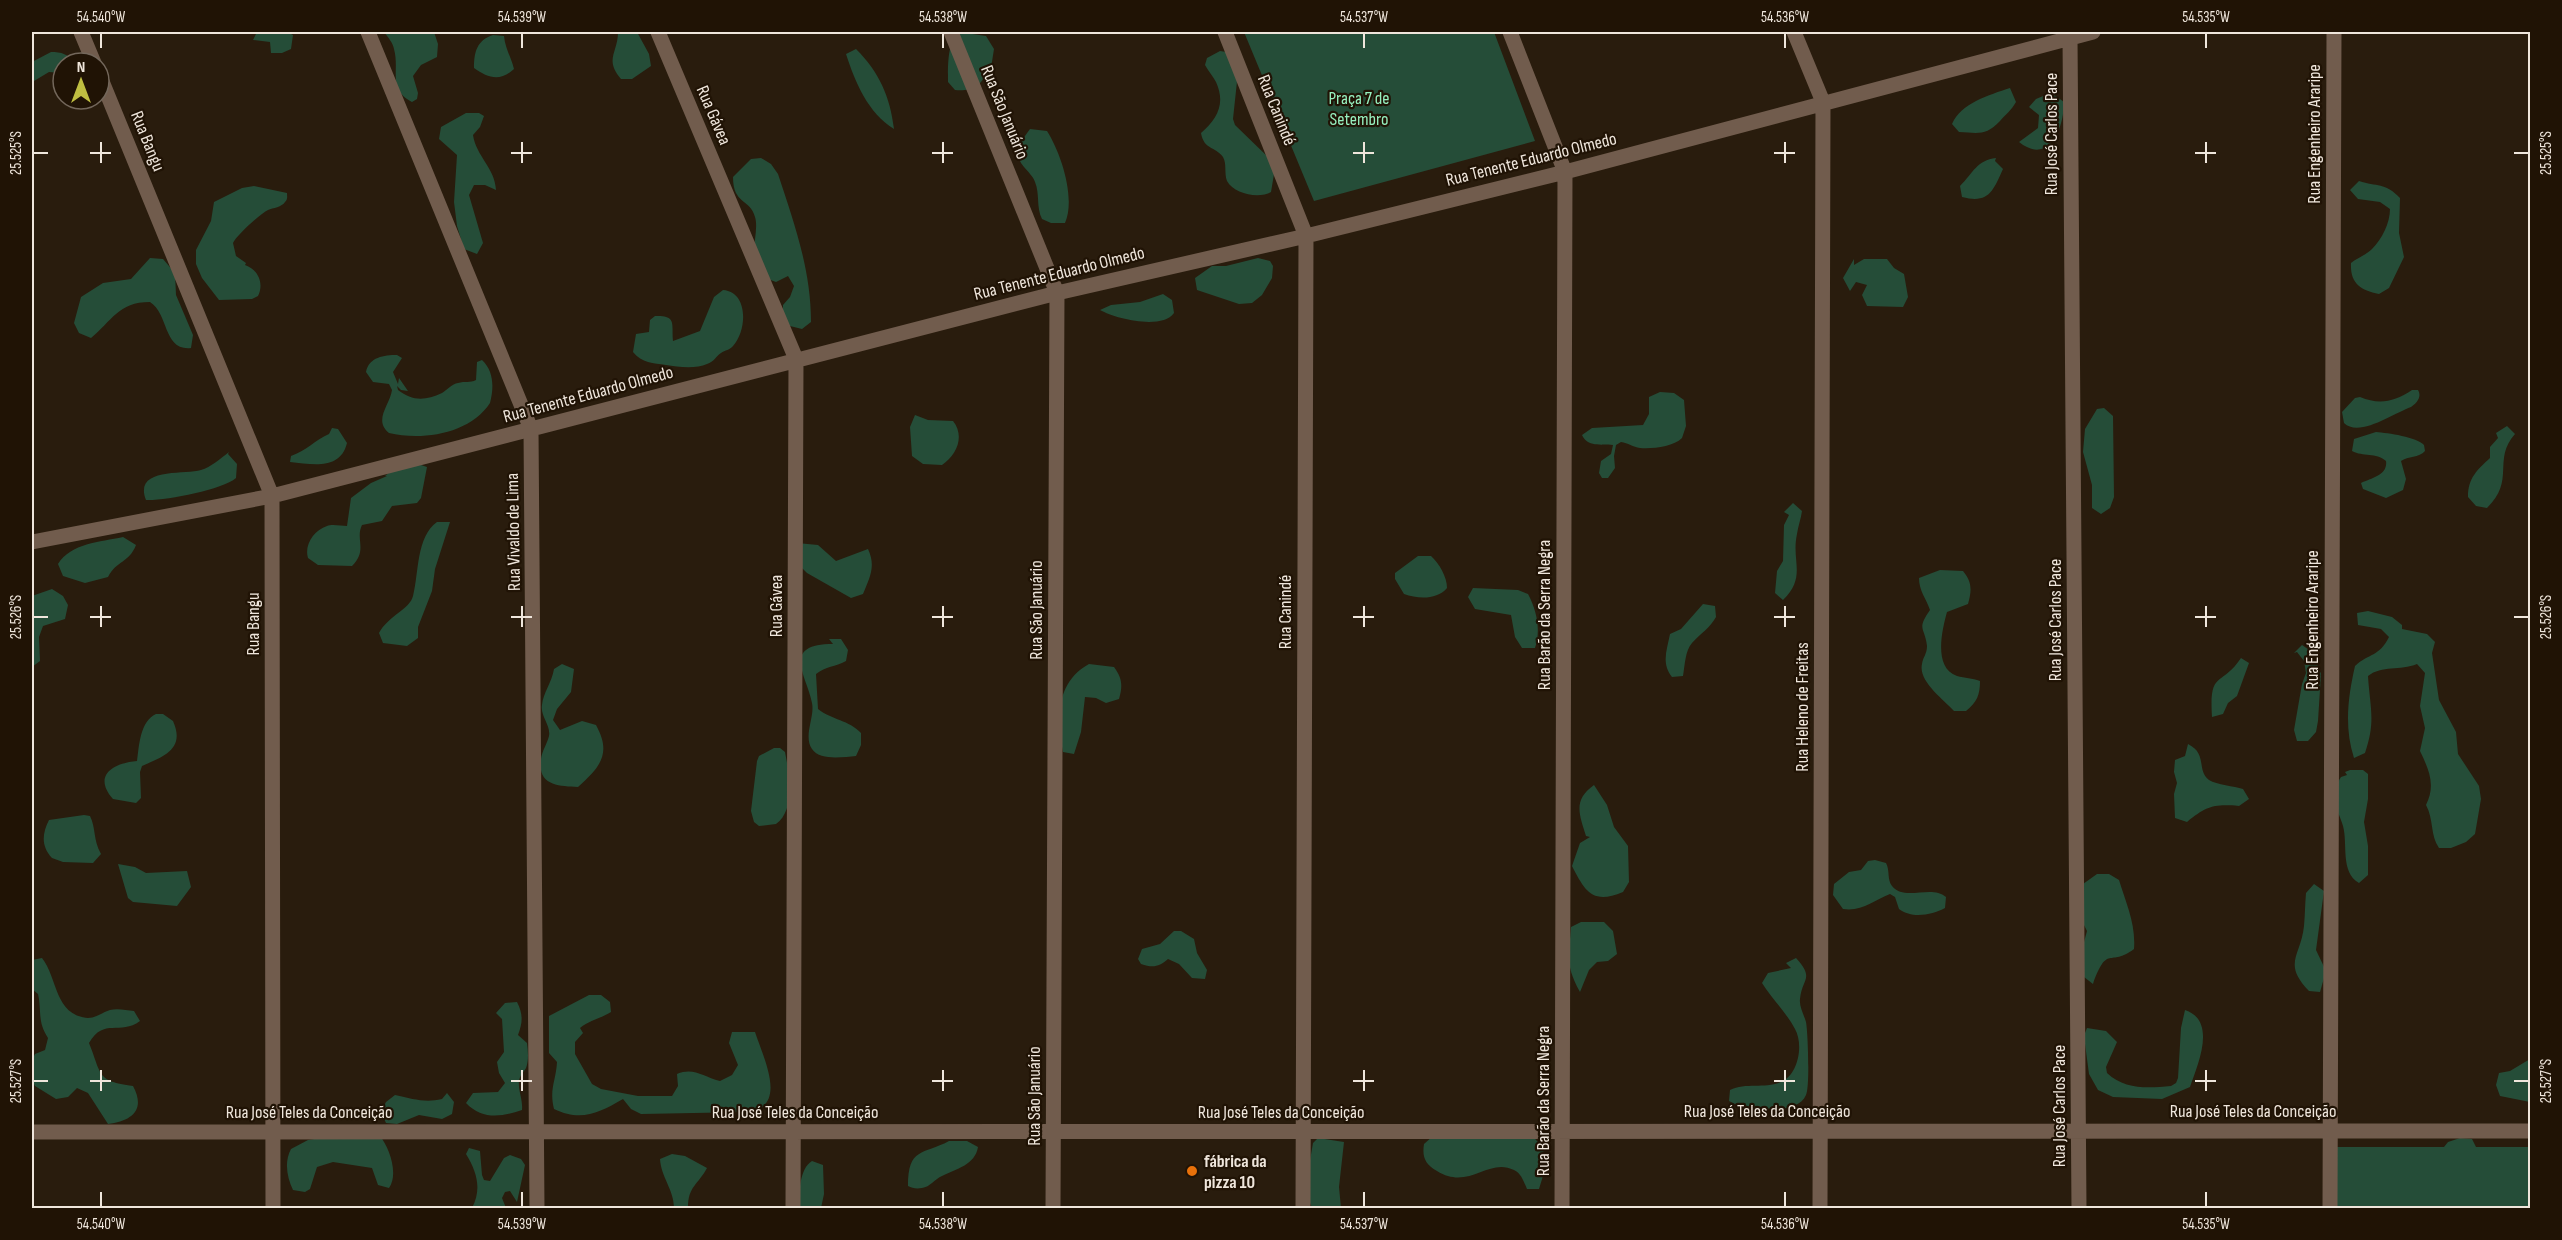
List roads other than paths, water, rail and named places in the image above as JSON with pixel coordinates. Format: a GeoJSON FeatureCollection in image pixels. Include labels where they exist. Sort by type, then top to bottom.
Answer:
{"type":"FeatureCollection","features":[{"type":"Feature","properties":{"kind":"street"},"geometry":{"type":"LineString","coordinates":[[81,32],[89,51]]}},
{"type":"Feature","properties":{"kind":"street","name":"Rua Vivaldo de Lima"},"geometry":{"type":"LineString","coordinates":[[368,32],[531,429],[537,1209]]}},
{"type":"Feature","properties":{"kind":"street","name":"Rua Gávea"},"geometry":{"type":"LineString","coordinates":[[658,32],[796,359],[793,1209]]}},
{"type":"Feature","properties":{"kind":"street","name":"Rua São Januário"},"geometry":{"type":"LineString","coordinates":[[951,32],[1057,293],[1053,1209]]}},
{"type":"Feature","properties":{"kind":"street","name":"Rua Canindé"},"geometry":{"type":"LineString","coordinates":[[1225,32],[1306,236],[1303,1209]]}},
{"type":"Feature","properties":{"kind":"street","name":"Rua Barão da Serra Negra"},"geometry":{"type":"LineString","coordinates":[[1510,32],[1565,171],[1562,1209]]}},
{"type":"Feature","properties":{"kind":"street","name":"Rua Heleno de Freitas"},"geometry":{"type":"LineString","coordinates":[[1794,32],[1823,102],[1820,1209]]}},
{"type":"Feature","properties":{"kind":"street","name":"Rua Tenente Eduardo Olmedo"},"geometry":{"type":"LineString","coordinates":[[32,542],[272,496],[1057,293],[1306,236],[1565,171],[2069,34],[2093,32]]}},
{"type":"Feature","properties":{"kind":"street","name":"Rua Engenheiro Araripe"},"geometry":{"type":"LineString","coordinates":[[2330,1209],[2334,32]]}},
{"type":"Feature","properties":{"kind":"street","name":"Rua José Carlos Pace"},"geometry":{"type":"LineString","coordinates":[[2069,34],[2079,1209]]}},
{"type":"Feature","properties":{"kind":"street","name":"Rua Bangu"},"geometry":{"type":"LineString","coordinates":[[111,103],[272,496],[273,1209]]}},
{"type":"Feature","properties":{"kind":"street","name":"Rua José Teles da Conceição"},"geometry":{"type":"LineString","coordinates":[[32,1132],[2530,1131]]}},
{"type":"Feature","properties":{"kind":"place","name":"fábrica da pizza 10"},"geometry":{"type":"Point","coordinates":[1192,1171]}},
{"type":"Feature","properties":{"kind":"park label","name":"Praça 7 de Setembro"},"geometry":{"type":"Point","coordinates":[1359,108]}}]}
